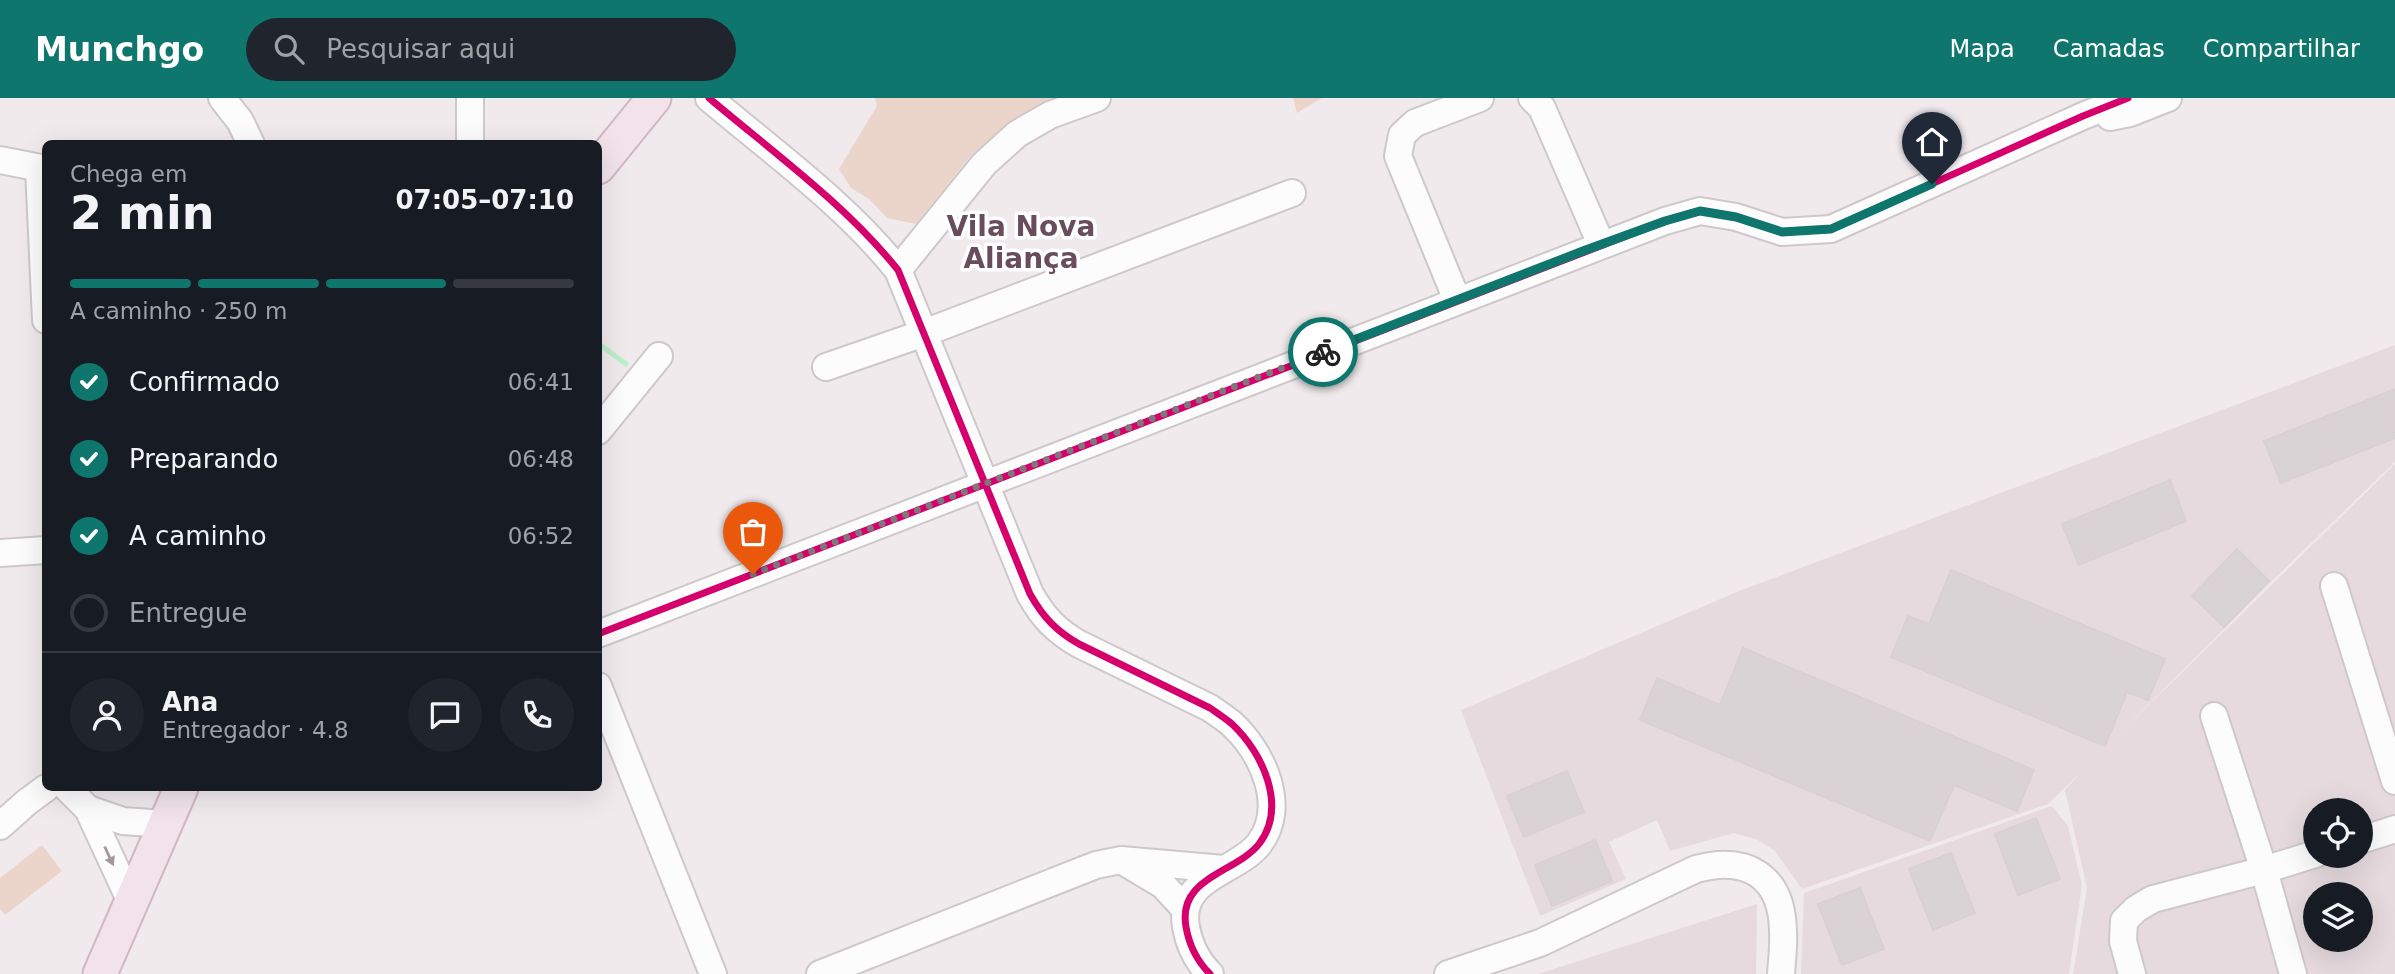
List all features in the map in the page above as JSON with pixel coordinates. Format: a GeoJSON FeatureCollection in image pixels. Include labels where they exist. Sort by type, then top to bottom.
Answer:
{"type":"FeatureCollection","features":[{"type":"Feature","properties":{"kind":"main road"},"geometry":{"type":"LineString","coordinates":[[602,162],[654,98]]}},
{"type":"Feature","properties":{"kind":"main road"},"geometry":{"type":"LineString","coordinates":[[100,974],[180,791]]}},
{"type":"Feature","properties":{"kind":"street"},"geometry":{"type":"LineString","coordinates":[[222,98],[240,121],[249,140]]}},
{"type":"Feature","properties":{"kind":"street"},"geometry":{"type":"LineString","coordinates":[[470,98],[470,140]]}},
{"type":"Feature","properties":{"kind":"street"},"geometry":{"type":"LineString","coordinates":[[709,98],[851,217],[877,243],[898,270],[984,484],[1030,594],[1043,617],[1079,644],[1210,708],[1230,722],[1252,749],[1268,785],[1272,803],[1271,818],[1258,845],[1207,879],[1195,891],[1185,909],[1188,936],[1195,953],[1210,974]]}},
{"type":"Feature","properties":{"kind":"street"},"geometry":{"type":"LineString","coordinates":[[898,270],[984,164],[1017,134],[1050,115],[1097,98]]}},
{"type":"Feature","properties":{"kind":"street"},"geometry":{"type":"LineString","coordinates":[[1457,300],[1398,156],[1402,135],[1415,123],[1480,98]]}},
{"type":"Feature","properties":{"kind":"street"},"geometry":{"type":"LineString","coordinates":[[1532,98],[1542,108],[1601,244]]}},
{"type":"Feature","properties":{"kind":"street"},"geometry":{"type":"LineString","coordinates":[[602,632],[1665,221],[1700,211],[1736,217],[1782,232],[1831,229],[2128,98]]}},
{"type":"Feature","properties":{"kind":"street"},"geometry":{"type":"LineString","coordinates":[[2083,116],[2116,117],[2168,98]]}},
{"type":"Feature","properties":{"kind":"street"},"geometry":{"type":"LineString","coordinates":[[0,160],[42,168]]}},
{"type":"Feature","properties":{"kind":"street"},"geometry":{"type":"LineString","coordinates":[[826,367],[924,333],[1292,193]]}},
{"type":"Feature","properties":{"kind":"street"},"geometry":{"type":"LineString","coordinates":[[602,426],[659,356]]}},
{"type":"Feature","properties":{"kind":"street"},"geometry":{"type":"LineString","coordinates":[[0,553],[42,550]]}},
{"type":"Feature","properties":{"kind":"street"},"geometry":{"type":"LineString","coordinates":[[2334,586],[2395,781]]}},
{"type":"Feature","properties":{"kind":"street"},"geometry":{"type":"LineString","coordinates":[[602,697],[713,974]]}},
{"type":"Feature","properties":{"kind":"street"},"geometry":{"type":"LineString","coordinates":[[2214,716],[2264,870],[2293,974]]}},
{"type":"Feature","properties":{"kind":"street"},"geometry":{"type":"LineString","coordinates":[[0,826],[42,791]]}},
{"type":"Feature","properties":{"kind":"street"},"geometry":{"type":"LineString","coordinates":[[70,791],[88,809],[131,902]]}},
{"type":"Feature","properties":{"kind":"street"},"geometry":{"type":"LineString","coordinates":[[88,809],[123,821],[166,824]]}},
{"type":"Feature","properties":{"kind":"street"},"geometry":{"type":"LineString","coordinates":[[2373,836],[2395,829]]}},
{"type":"Feature","properties":{"kind":"street"},"geometry":{"type":"LineString","coordinates":[[2132,974],[2123,941],[2124,921],[2136,909],[2153,899],[2303,858]]}},
{"type":"Feature","properties":{"kind":"street"},"geometry":{"type":"LineString","coordinates":[[820,974],[850,968],[1096,865],[1121,860],[1224,869]]}},
{"type":"Feature","properties":{"kind":"street"},"geometry":{"type":"LineString","coordinates":[[1121,860],[1163,886],[1185,909]]}},
{"type":"Feature","properties":{"kind":"street"},"geometry":{"type":"LineString","coordinates":[[1447,974],[1539,943],[1696,869],[1713,864],[1745,866],[1761,874],[1773,887],[1780,906],[1783,930],[1781,974]]}},
{"type":"Feature","properties":{"kind":"shaded area"},"geometry":{"type":"Polygon","coordinates":[[[875,98],[1060,98],[1028,111],[972,154],[916,224],[887,218],[869,199],[851,188],[839,169],[877,106],[875,98]]]}},
{"type":"Feature","properties":{"kind":"shaded area"},"geometry":{"type":"Polygon","coordinates":[[[1293,98],[1322,98],[1297,113],[1293,98]]]}},
{"type":"Feature","properties":{"kind":"shaded area"},"geometry":{"type":"Polygon","coordinates":[[[2395,345],[2395,462],[2121,732],[2395,464],[2395,974],[2073,974],[2087,888],[2065,790],[2079,774],[2048,804],[1802,889],[1775,851],[1758,840],[1734,833],[1670,851],[1657,820],[1609,842],[1626,879],[1540,916],[1461,710],[1739,591],[2395,345]]]}},
{"type":"Feature","properties":{"kind":"shaded area"},"geometry":{"type":"Polygon","coordinates":[[[2052,806],[2068,826],[2082,885],[2069,974],[1801,974],[1804,893],[2052,806]]]}},
{"type":"Feature","properties":{"kind":"shaded area"},"geometry":{"type":"Polygon","coordinates":[[[42,845],[62,871],[5,915],[0,909],[0,878],[42,845]]]}},
{"type":"Feature","properties":{"kind":"shaded area"},"geometry":{"type":"Polygon","coordinates":[[[1757,904],[1756,974],[1538,974],[1757,904]]]}},
{"type":"Feature","properties":{"kind":"building"},"geometry":{"type":"Polygon","coordinates":[[[2395,389],[2395,438],[2281,483],[2264,441],[2395,389]]]}},
{"type":"Feature","properties":{"kind":"building"},"geometry":{"type":"Polygon","coordinates":[[[2170,480],[2186,521],[2079,565],[2062,524],[2170,480]]]}},
{"type":"Feature","properties":{"kind":"building"},"geometry":{"type":"Polygon","coordinates":[[[2237,549],[2269,581],[2224,627],[2192,596],[2237,549]]]}},
{"type":"Feature","properties":{"kind":"building"},"geometry":{"type":"Polygon","coordinates":[[[1951,570],[2165,659],[2148,700],[2127,692],[2105,746],[1891,657],[1908,616],[1929,624],[1951,570]]]}},
{"type":"Feature","properties":{"kind":"building"},"geometry":{"type":"Polygon","coordinates":[[[1743,648],[2034,770],[2017,811],[1954,785],[1930,841],[1640,720],[1657,678],[1720,705],[1743,648]]]}},
{"type":"Feature","properties":{"kind":"building"},"geometry":{"type":"Polygon","coordinates":[[[1567,771],[1584,812],[1524,837],[1507,796],[1567,771]]]}},
{"type":"Feature","properties":{"kind":"building"},"geometry":{"type":"Polygon","coordinates":[[[2036,818],[2060,879],[2018,895],[1995,834],[2036,818]]]}},
{"type":"Feature","properties":{"kind":"building"},"geometry":{"type":"Polygon","coordinates":[[[1595,840],[1612,881],[1552,906],[1535,865],[1595,840]]]}},
{"type":"Feature","properties":{"kind":"building"},"geometry":{"type":"Polygon","coordinates":[[[1951,853],[1975,913],[1933,930],[1909,869],[1951,853]]]}},
{"type":"Feature","properties":{"kind":"building"},"geometry":{"type":"Polygon","coordinates":[[[1860,888],[1884,949],[1842,965],[1818,904],[1860,888]]]}},
{"type":"Feature","properties":{"kind":"waterway"},"geometry":{"type":"LineString","coordinates":[[602,346],[626,364]]}},
{"type":"Feature","properties":{"kind":"cycle path"},"geometry":{"type":"LineString","coordinates":[[709,98],[832,201],[898,270],[1030,594],[1045,616],[1063,634],[1079,644],[1210,708],[1232,724],[1253,749],[1268,780],[1271,797],[1267,829],[1259,844],[1249,854],[1199,886],[1190,897],[1186,910],[1186,927],[1191,946],[1210,974]]}},
{"type":"Feature","properties":{"kind":"cycle path"},"geometry":{"type":"LineString","coordinates":[[602,632],[1665,221],[1700,211],[1736,217],[1782,232],[1831,229],[2128,98]]}},
{"type":"Feature","properties":{"kind":"way so far"},"geometry":{"type":"LineString","coordinates":[[753,574],[1323,352]]}},
{"type":"Feature","properties":{"kind":"district","name":"Vila Nova Aliança"},"geometry":{"type":"Point","coordinates":[1021,242]}},
{"type":"Feature","properties":{"kind":"route"},"geometry":{"type":"LineString","coordinates":[[1323,352],[1583,251],[1700,211],[1736,217],[1782,232],[1831,229],[1932,184]]}}]}
